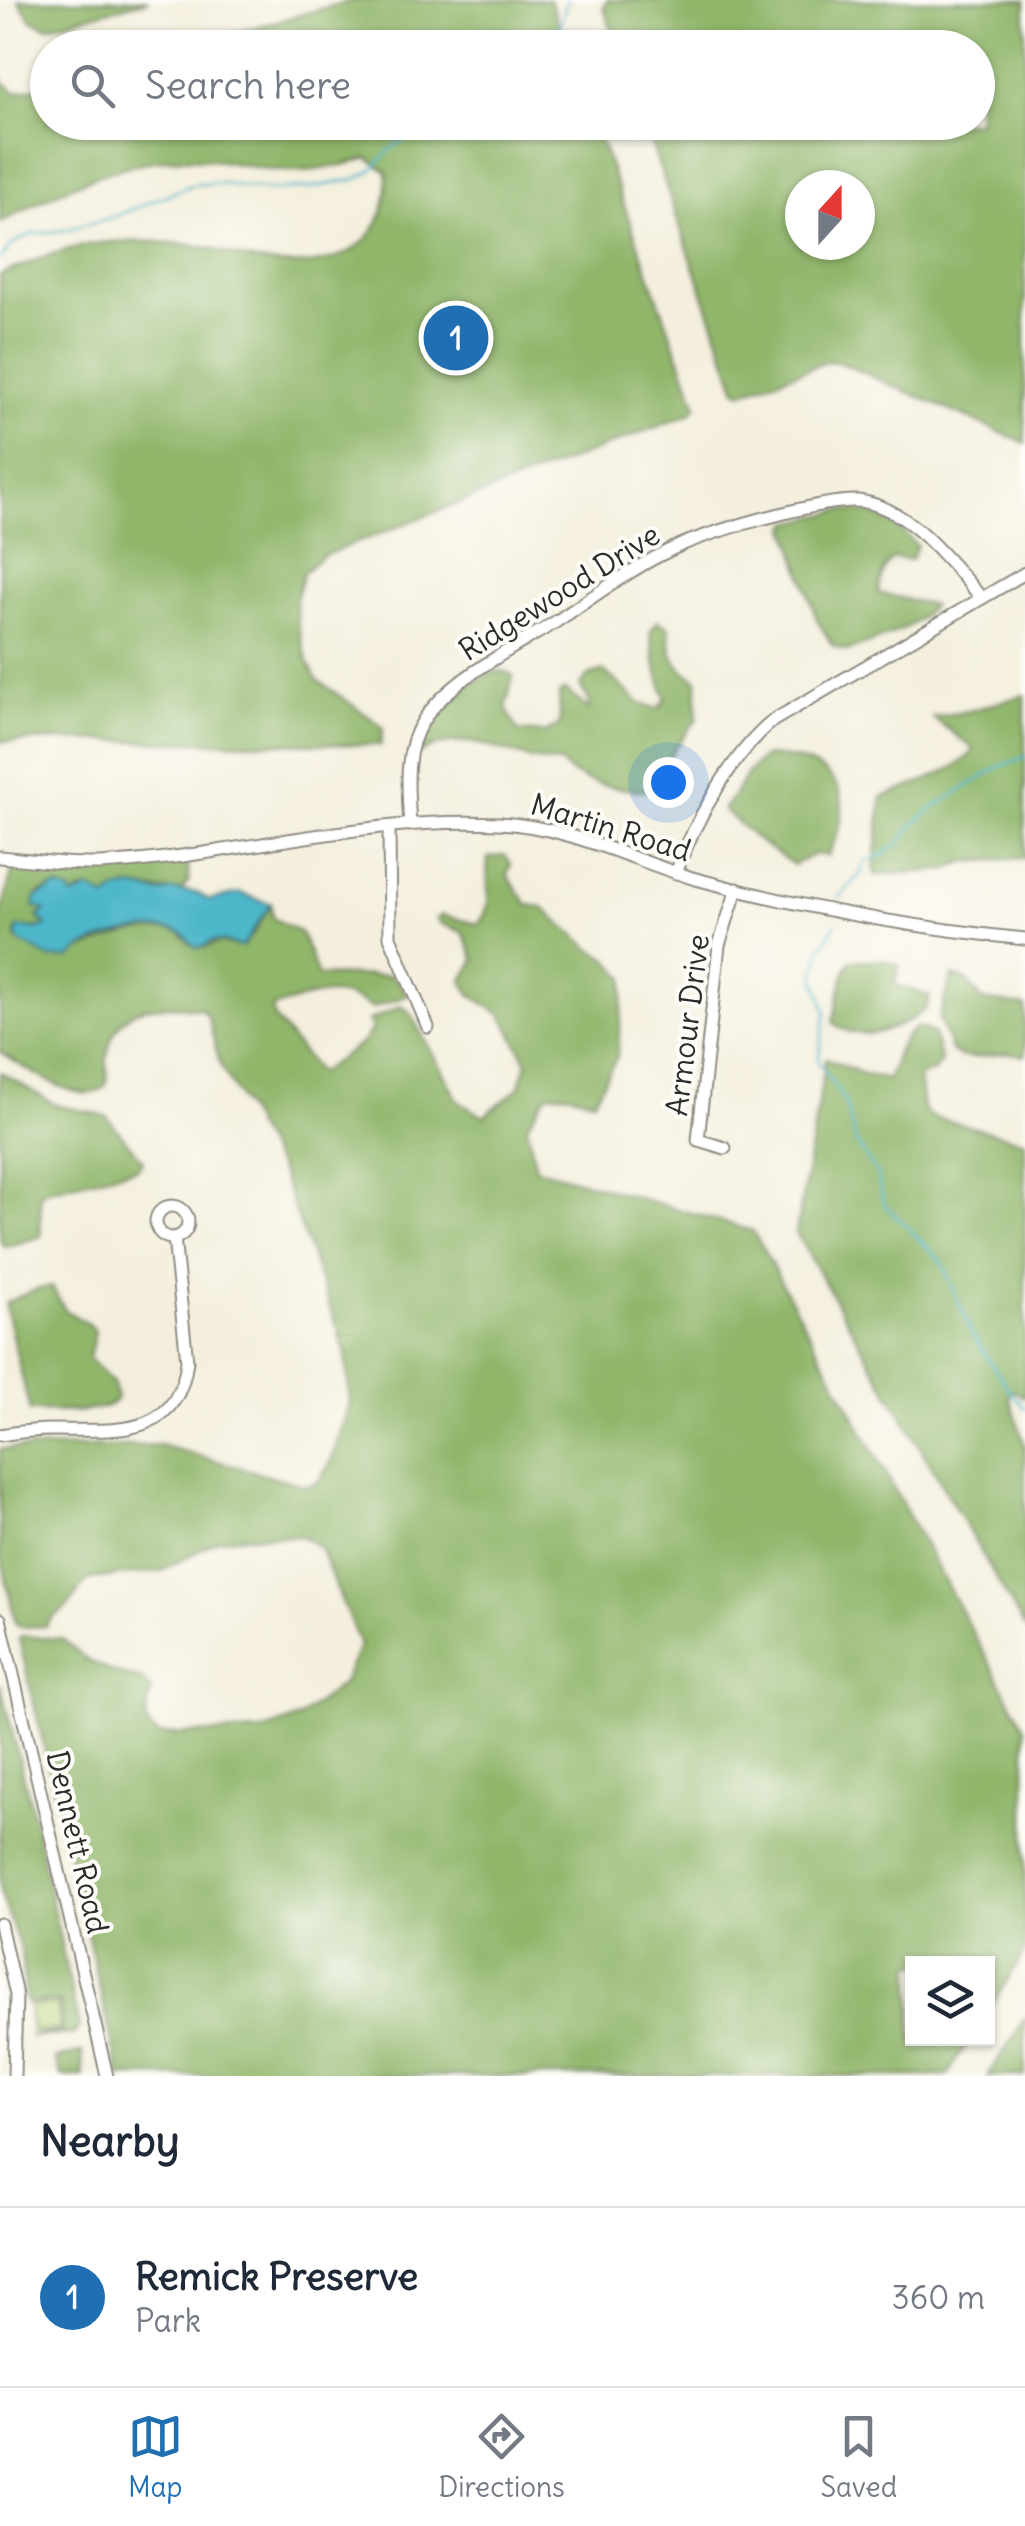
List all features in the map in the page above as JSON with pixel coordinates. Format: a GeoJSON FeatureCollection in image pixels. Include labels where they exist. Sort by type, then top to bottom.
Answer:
{"type":"FeatureCollection","features":[{"type":"Feature","properties":{"kind":"street","name":"Ridgewood Drive"},"geometry":{"type":"LineString","coordinates":[[410,825],[411,748],[423,721],[439,702],[518,646],[678,546],[830,502],[858,500],[889,510],[910,524],[981,597]]}},
{"type":"Feature","properties":{"kind":"street"},"geometry":{"type":"LineString","coordinates":[[676,873],[684,848],[751,739],[774,720],[1025,573]]}},
{"type":"Feature","properties":{"kind":"street","name":"Martin Road"},"geometry":{"type":"LineString","coordinates":[[0,857],[83,864],[123,862],[320,833],[482,822],[532,826],[737,889],[946,930],[1025,939]]}},
{"type":"Feature","properties":{"kind":"street"},"geometry":{"type":"LineString","coordinates":[[389,826],[390,938],[428,1027]]}},
{"type":"Feature","properties":{"kind":"street","name":"Armour Drive"},"geometry":{"type":"LineString","coordinates":[[724,1148],[698,1140],[719,945],[737,889]]}},
{"type":"Feature","properties":{"kind":"street"},"geometry":{"type":"LineString","coordinates":[[0,1435],[49,1430],[124,1430],[149,1422],[166,1410],[183,1379],[187,1361],[174,1238]]}},
{"type":"Feature","properties":{"kind":"street","name":"Dennett Road"},"geometry":{"type":"LineString","coordinates":[[0,1618],[107,2076]]}},
{"type":"Feature","properties":{"kind":"street"},"geometry":{"type":"LineString","coordinates":[[0,1924],[16,1995],[14,2076]]}},
{"type":"Feature","properties":{"kind":"green space"},"geometry":{"type":"Polygon","coordinates":[[[18,0],[149,0],[47,27],[31,20],[18,0]]]}},
{"type":"Feature","properties":{"kind":"green space"},"geometry":{"type":"Polygon","coordinates":[[[354,0],[550,0],[561,30],[245,30],[354,0]]]}},
{"type":"Feature","properties":{"kind":"green space"},"geometry":{"type":"Polygon","coordinates":[[[607,0],[1025,0],[1025,443],[841,363],[829,361],[743,392],[737,390],[650,140],[995,140],[995,30],[612,30],[604,8],[607,0]]]}},
{"type":"Feature","properties":{"kind":"green space"},"geometry":{"type":"Polygon","coordinates":[[[0,74],[16,92],[30,89],[30,140],[600,140],[697,406],[690,414],[322,556],[303,573],[296,598],[298,627],[316,679],[383,728],[381,745],[0,742],[0,275],[67,249],[122,241],[198,246],[274,263],[324,261],[363,242],[377,224],[385,201],[387,172],[368,158],[302,171],[202,159],[149,162],[72,186],[0,223],[0,74]]]}},
{"type":"Feature","properties":{"kind":"green space"},"geometry":{"type":"Polygon","coordinates":[[[842,510],[884,519],[917,546],[911,560],[893,558],[889,562],[878,593],[932,605],[905,628],[847,651],[833,646],[817,620],[787,527],[789,523],[842,510]]]}},
{"type":"Feature","properties":{"kind":"green space"},"geometry":{"type":"Polygon","coordinates":[[[658,621],[669,628],[674,659],[697,680],[697,719],[673,751],[653,792],[591,782],[560,763],[474,743],[440,745],[420,753],[427,731],[442,711],[466,688],[492,673],[513,676],[506,708],[518,731],[545,733],[560,724],[559,694],[565,690],[589,709],[589,700],[580,686],[588,676],[604,671],[641,704],[658,709],[666,699],[650,632],[658,621]]]}},
{"type":"Feature","properties":{"kind":"green space"},"geometry":{"type":"Polygon","coordinates":[[[1025,695],[1025,858],[963,862],[946,870],[876,875],[882,797],[946,771],[974,749],[932,717],[1025,695]]]}},
{"type":"Feature","properties":{"kind":"green space"},"geometry":{"type":"Polygon","coordinates":[[[765,756],[805,762],[827,774],[835,784],[842,817],[828,856],[815,854],[794,865],[756,839],[723,809],[765,756]]]}},
{"type":"Feature","properties":{"kind":"green space"},"geometry":{"type":"Polygon","coordinates":[[[505,855],[511,864],[507,875],[528,905],[542,907],[608,959],[625,978],[617,1057],[594,1100],[566,1093],[547,1094],[527,1125],[536,1168],[753,1231],[1025,1728],[1025,1952],[995,2000],[995,1956],[905,1956],[905,2046],[966,2046],[947,2076],[120,2076],[19,1639],[62,1639],[87,1660],[143,1680],[152,1690],[147,1722],[161,1735],[262,1731],[299,1718],[343,1683],[360,1645],[320,1548],[301,1536],[218,1540],[161,1571],[90,1579],[46,1626],[20,1627],[16,1624],[0,1552],[0,1449],[160,1445],[306,1486],[318,1482],[331,1462],[350,1402],[345,1349],[281,1173],[220,1064],[208,1017],[201,1009],[153,1007],[128,1016],[111,1039],[106,1084],[95,1093],[52,1083],[0,1052],[0,918],[13,868],[82,871],[174,862],[188,865],[189,881],[180,892],[129,887],[107,898],[83,890],[72,897],[53,888],[39,894],[34,906],[46,910],[37,917],[47,926],[17,929],[16,937],[50,958],[139,931],[177,931],[198,947],[222,943],[235,946],[252,936],[271,904],[273,918],[301,933],[318,976],[391,975],[402,984],[407,996],[371,1008],[346,996],[323,994],[272,1008],[274,1018],[319,1073],[363,1042],[373,1028],[368,1021],[401,1006],[410,1012],[459,1102],[484,1116],[519,1088],[527,1062],[502,1015],[470,994],[462,981],[475,960],[463,932],[436,919],[441,915],[478,924],[487,909],[488,858],[505,855]]]}},
{"type":"Feature","properties":{"kind":"green space"},"geometry":{"type":"Polygon","coordinates":[[[851,960],[882,960],[899,965],[895,985],[930,996],[926,1009],[905,1023],[880,1032],[867,1034],[843,1029],[833,1022],[851,960]]]}},
{"type":"Feature","properties":{"kind":"green space"},"geometry":{"type":"Polygon","coordinates":[[[952,976],[967,980],[982,1000],[1025,1006],[1025,1056],[968,1057],[952,1052],[939,1018],[952,976]]]}},
{"type":"Feature","properties":{"kind":"green space"},"geometry":{"type":"Polygon","coordinates":[[[919,1027],[933,1033],[941,1061],[934,1071],[919,1077],[923,1108],[929,1116],[1025,1141],[1025,1397],[1014,1391],[1009,1395],[1025,1446],[1025,1628],[796,1233],[826,1058],[888,1080],[902,1042],[919,1027]]]}},
{"type":"Feature","properties":{"kind":"green space"},"geometry":{"type":"Polygon","coordinates":[[[0,1072],[56,1105],[106,1116],[143,1161],[138,1168],[44,1191],[40,1196],[41,1236],[6,1247],[1,1243],[0,1226],[0,1072]]]}},
{"type":"Feature","properties":{"kind":"green space"},"geometry":{"type":"Polygon","coordinates":[[[52,1287],[65,1310],[95,1331],[89,1358],[114,1384],[117,1399],[109,1405],[64,1412],[30,1411],[7,1302],[52,1287]]]}},
{"type":"Feature","properties":{"kind":"green space"},"geometry":{"type":"Polygon","coordinates":[[[0,1684],[31,1805],[79,2027],[74,2034],[29,2037],[62,2031],[60,2001],[26,2003],[21,1951],[0,1891],[0,1684]]]}},
{"type":"Feature","properties":{"kind":"green space"},"geometry":{"type":"Polygon","coordinates":[[[58,2004],[60,2029],[32,2032],[29,2006],[58,2004]]]}},
{"type":"Feature","properties":{"kind":"green space"},"geometry":{"type":"Polygon","coordinates":[[[1025,2019],[1025,2076],[988,2076],[1025,2019]]]}},
{"type":"Feature","properties":{"kind":"green space"},"geometry":{"type":"Polygon","coordinates":[[[82,2052],[83,2076],[61,2076],[55,2059],[82,2052]]]}},
{"type":"Feature","properties":{"kind":"water"},"geometry":{"type":"Polygon","coordinates":[[[57,887],[69,891],[72,897],[89,889],[107,898],[118,890],[133,887],[162,893],[198,893],[209,900],[240,893],[271,904],[242,947],[219,941],[197,947],[180,932],[155,929],[105,938],[71,958],[50,958],[19,941],[16,933],[19,927],[47,926],[38,917],[46,911],[34,906],[36,897],[57,887]]]}},
{"type":"Feature","properties":{"kind":"waterway"},"geometry":{"type":"LineString","coordinates":[[559,30],[567,0]]}},
{"type":"Feature","properties":{"kind":"waterway"},"geometry":{"type":"LineString","coordinates":[[0,259],[13,244],[32,234],[66,230],[113,217],[192,185],[215,183],[272,190],[353,180],[370,172],[394,146],[405,140]]}},
{"type":"Feature","properties":{"kind":"waterway"},"geometry":{"type":"LineString","coordinates":[[839,898],[861,873],[865,862],[901,842],[913,825],[937,805],[999,767],[1025,757]]}},
{"type":"Feature","properties":{"kind":"waterway"},"geometry":{"type":"LineString","coordinates":[[835,924],[821,950],[815,976],[826,1012],[818,1061],[845,1102],[856,1142],[877,1174],[884,1204],[942,1262],[972,1334],[1025,1408]]}},
{"type":"Feature","properties":{"kind":"place","name":"Remick Preserve"},"geometry":{"type":"Point","coordinates":[456,338]}}]}
